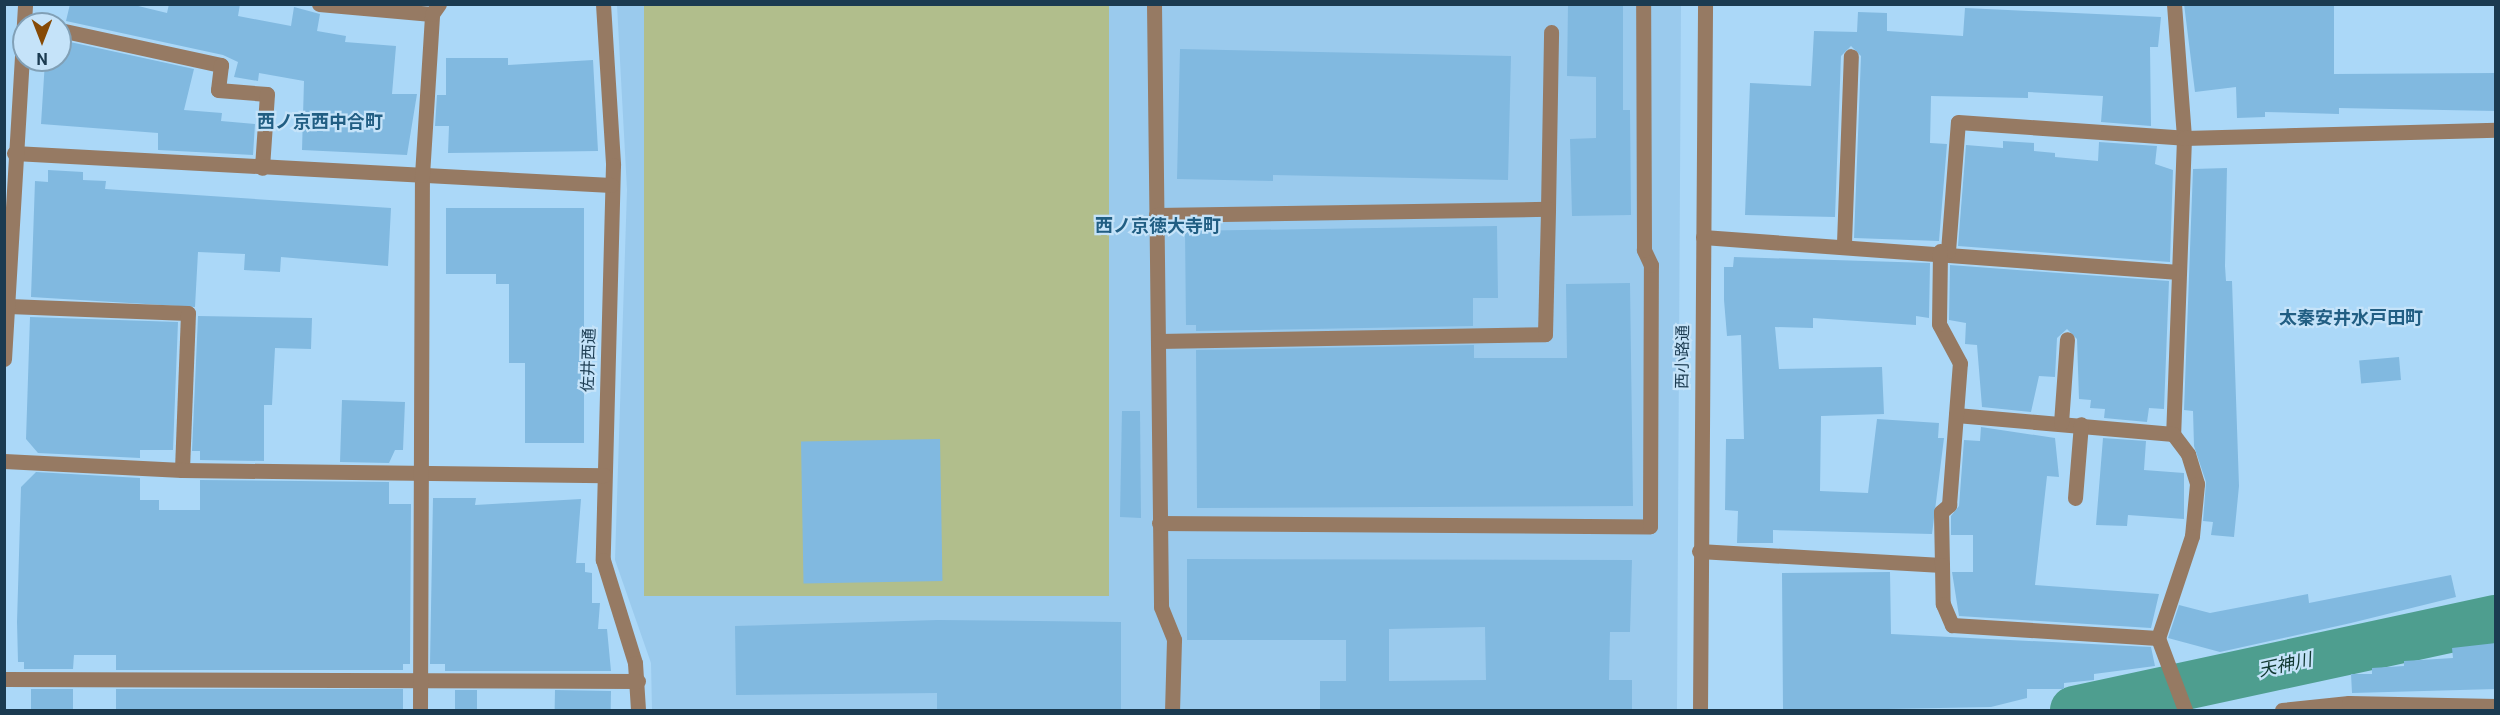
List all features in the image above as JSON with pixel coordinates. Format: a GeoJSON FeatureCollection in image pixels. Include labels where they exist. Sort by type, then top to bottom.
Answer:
{"type":"FeatureCollection","features":[{"type":"Feature","properties":{"kind":"street"},"geometry":{"type":"LineString","coordinates":[[319,4],[436,10],[422,175],[420,711]]}},
{"type":"Feature","properties":{"kind":"street","name":"佐井西通"},"geometry":{"type":"LineString","coordinates":[[603,4],[612,185],[604,475],[605,577],[638,681],[638,711]]}},
{"type":"Feature","properties":{"kind":"street"},"geometry":{"type":"LineString","coordinates":[[1154,4],[1161,608],[1174,640],[1172,711]]}},
{"type":"Feature","properties":{"kind":"street"},"geometry":{"type":"LineString","coordinates":[[1160,523],[1650,526],[1651,265],[1644,250],[1643,4]]}},
{"type":"Feature","properties":{"kind":"street","name":"西小路通"},"geometry":{"type":"LineString","coordinates":[[1700,711],[1699,552],[1705,4]]}},
{"type":"Feature","properties":{"kind":"street"},"geometry":{"type":"LineString","coordinates":[[2170,5],[2184,138],[2173,434],[2188,454],[2197,484],[2192,536],[2158,638],[2184,709]]}},
{"type":"Feature","properties":{"kind":"street"},"geometry":{"type":"LineString","coordinates":[[1158,341],[1545,334],[1551,32]]}},
{"type":"Feature","properties":{"kind":"street"},"geometry":{"type":"LineString","coordinates":[[72,33],[221,65],[218,90],[267,94],[262,168]]}},
{"type":"Feature","properties":{"kind":"street"},"geometry":{"type":"LineString","coordinates":[[1844,243],[1851,56]]}},
{"type":"Feature","properties":{"kind":"street"},"geometry":{"type":"LineString","coordinates":[[4,359],[14,153],[23,72]]}},
{"type":"Feature","properties":{"kind":"street"},"geometry":{"type":"LineString","coordinates":[[2158,638],[1952,624],[1943,604],[1941,512],[1949,505],[1960,363],[1939,324],[1944,251],[1958,122],[2184,138],[2496,130]]}},
{"type":"Feature","properties":{"kind":"street"},"geometry":{"type":"LineString","coordinates":[[14,153],[612,185]]}},
{"type":"Feature","properties":{"kind":"street"},"geometry":{"type":"LineString","coordinates":[[1156,215],[1548,209]]}},
{"type":"Feature","properties":{"kind":"street"},"geometry":{"type":"LineString","coordinates":[[1703,237],[1844,243],[2179,272]]}},
{"type":"Feature","properties":{"kind":"street"},"geometry":{"type":"LineString","coordinates":[[8,306],[188,313],[182,470]]}},
{"type":"Feature","properties":{"kind":"street"},"geometry":{"type":"LineString","coordinates":[[2061,423],[2067,339]]}},
{"type":"Feature","properties":{"kind":"street"},"geometry":{"type":"LineString","coordinates":[[1956,415],[2081,424],[2173,434]]}},
{"type":"Feature","properties":{"kind":"street"},"geometry":{"type":"LineString","coordinates":[[2076,498],[2081,424]]}},
{"type":"Feature","properties":{"kind":"street"},"geometry":{"type":"LineString","coordinates":[[4,462],[182,470],[604,475]]}},
{"type":"Feature","properties":{"kind":"street"},"geometry":{"type":"LineString","coordinates":[[1699,552],[1942,565]]}},
{"type":"Feature","properties":{"kind":"street"},"geometry":{"type":"LineString","coordinates":[[4,680],[420,683],[638,681]]}},
{"type":"Feature","properties":{"kind":"street"},"geometry":{"type":"LineString","coordinates":[[2282,711],[2349,707],[2496,706]]}},
{"type":"Feature","properties":{"kind":"shaded area"},"geometry":{"type":"Polygon","coordinates":[[[617,5],[1681,5],[1677,710],[652,710],[651,663],[615,560],[627,190],[617,5]]]}},
{"type":"Feature","properties":{"kind":"green space"},"geometry":{"type":"Polygon","coordinates":[[[644,5],[1109,5],[1109,596],[644,596],[644,5]]]}},
{"type":"Feature","properties":{"kind":"building"},"geometry":{"type":"Polygon","coordinates":[[[70,4],[130,4],[167,13],[169,4],[240,4],[238,16],[291,26],[294,7],[320,14],[317,31],[346,36],[345,42],[396,46],[392,94],[417,94],[407,155],[302,150],[304,81],[259,73],[258,81],[234,77],[238,62],[223,55],[72,22],[72,12],[68,12],[70,4]]]}},
{"type":"Feature","properties":{"kind":"building"},"geometry":{"type":"Polygon","coordinates":[[[1568,4],[1623,4],[1623,110],[1630,110],[1631,215],[1572,216],[1570,139],[1596,138],[1596,77],[1567,76],[1568,4]]]}},
{"type":"Feature","properties":{"kind":"building"},"geometry":{"type":"Polygon","coordinates":[[[2184,4],[2334,4],[2334,74],[2496,73],[2496,111],[2339,108],[2339,114],[2265,112],[2265,117],[2237,118],[2236,87],[2195,92],[2184,4]]]}},
{"type":"Feature","properties":{"kind":"building"},"geometry":{"type":"Polygon","coordinates":[[[1965,8],[2161,17],[2158,47],[2150,47],[2151,126],[2101,122],[2103,96],[2028,92],[2028,98],[1931,96],[1930,143],[1947,144],[1939,241],[1854,238],[1861,56],[1851,46],[1841,56],[1835,217],[1745,215],[1750,83],[1811,86],[1814,31],[1857,32],[1858,12],[1887,13],[1887,31],[1963,36],[1965,8]]]}},
{"type":"Feature","properties":{"kind":"building"},"geometry":{"type":"Polygon","coordinates":[[[72,42],[194,69],[184,110],[222,113],[221,121],[255,124],[253,155],[158,150],[158,133],[41,124],[44,72],[72,72],[72,42]]]}},
{"type":"Feature","properties":{"kind":"building"},"geometry":{"type":"Polygon","coordinates":[[[1180,49],[1511,56],[1508,180],[1273,175],[1273,181],[1177,179],[1180,49]]]}},
{"type":"Feature","properties":{"kind":"building"},"geometry":{"type":"Polygon","coordinates":[[[446,58],[508,58],[508,65],[593,60],[598,151],[448,153],[449,126],[435,126],[437,95],[446,95],[446,58]]]}},
{"type":"Feature","properties":{"kind":"building"},"geometry":{"type":"Polygon","coordinates":[[[2003,141],[2034,143],[2034,151],[2055,153],[2055,157],[2098,161],[2099,142],[2157,146],[2155,164],[2173,170],[2170,262],[1958,246],[1966,145],[2003,148],[2003,141]]]}},
{"type":"Feature","properties":{"kind":"building"},"geometry":{"type":"Polygon","coordinates":[[[2227,168],[2225,266],[2226,281],[2232,281],[2239,486],[2234,537],[2211,535],[2213,522],[2203,521],[2206,482],[2194,446],[2193,411],[2184,410],[2193,169],[2227,168]]]}},
{"type":"Feature","properties":{"kind":"building"},"geometry":{"type":"Polygon","coordinates":[[[48,170],[83,172],[83,180],[106,181],[105,189],[391,208],[388,266],[281,257],[280,272],[244,270],[245,254],[198,252],[195,307],[31,297],[35,181],[48,182],[48,170]]]}},
{"type":"Feature","properties":{"kind":"building"},"geometry":{"type":"Polygon","coordinates":[[[446,208],[584,208],[584,443],[525,443],[525,363],[509,363],[509,284],[496,284],[496,274],[446,274],[446,208]]]}},
{"type":"Feature","properties":{"kind":"building"},"geometry":{"type":"Polygon","coordinates":[[[1497,226],[1498,298],[1473,298],[1473,326],[1196,331],[1196,325],[1186,325],[1185,231],[1497,226]]]}},
{"type":"Feature","properties":{"kind":"building"},"geometry":{"type":"Polygon","coordinates":[[[1734,257],[1930,263],[1929,318],[1916,316],[1916,325],[1813,318],[1813,328],[1775,327],[1779,369],[1882,367],[1884,414],[1821,416],[1820,491],[1868,493],[1877,419],[1939,423],[1938,438],[1944,438],[1932,534],[1773,530],[1773,543],[1737,543],[1738,511],[1725,510],[1726,439],[1744,439],[1741,335],[1727,336],[1724,300],[1724,267],[1733,267],[1734,257]]]}},
{"type":"Feature","properties":{"kind":"building"},"geometry":{"type":"Polygon","coordinates":[[[1950,265],[2169,281],[2164,409],[2149,408],[2147,422],[2104,418],[2105,409],[2090,408],[2091,400],[2079,399],[2077,339],[2067,329],[2057,338],[2055,377],[2039,376],[2031,412],[1982,407],[1977,345],[1965,344],[1966,323],[1949,320],[1950,265]]]}},
{"type":"Feature","properties":{"kind":"building"},"geometry":{"type":"Polygon","coordinates":[[[1630,283],[1633,506],[1197,508],[1196,350],[1474,345],[1474,358],[1567,358],[1566,284],[1630,283]]]}},
{"type":"Feature","properties":{"kind":"building"},"geometry":{"type":"Polygon","coordinates":[[[198,316],[312,318],[311,349],[275,348],[272,405],[264,405],[264,461],[200,460],[200,451],[192,451],[198,316]]]}},
{"type":"Feature","properties":{"kind":"building"},"geometry":{"type":"Polygon","coordinates":[[[30,317],[178,322],[173,450],[140,450],[140,458],[38,453],[26,439],[30,317]]]}},
{"type":"Feature","properties":{"kind":"building"},"geometry":{"type":"Polygon","coordinates":[[[2399,357],[2401,380],[2361,383],[2359,360],[2399,357]]]}},
{"type":"Feature","properties":{"kind":"building"},"geometry":{"type":"Polygon","coordinates":[[[342,400],[405,402],[403,450],[395,450],[389,463],[340,462],[342,400]]]}},
{"type":"Feature","properties":{"kind":"building"},"geometry":{"type":"Polygon","coordinates":[[[1122,411],[1140,411],[1141,518],[1120,517],[1122,411]]]}},
{"type":"Feature","properties":{"kind":"building"},"geometry":{"type":"Polygon","coordinates":[[[1981,427],[2055,438],[2059,477],[2047,476],[2035,585],[2159,594],[2151,628],[1959,616],[1952,572],[1973,572],[1973,535],[1951,535],[1951,516],[1959,506],[1964,440],[1980,441],[1981,427]]]}},
{"type":"Feature","properties":{"kind":"building"},"geometry":{"type":"Polygon","coordinates":[[[2103,438],[2146,441],[2144,470],[2184,473],[2184,519],[2128,515],[2127,526],[2096,525],[2103,438]]]}},
{"type":"Feature","properties":{"kind":"building"},"geometry":{"type":"Polygon","coordinates":[[[940,439],[942,581],[803,583],[801,441],[940,439]]]}},
{"type":"Feature","properties":{"kind":"building"},"geometry":{"type":"Polygon","coordinates":[[[36,472],[140,478],[140,500],[159,500],[159,510],[200,510],[200,480],[389,482],[389,504],[411,504],[410,664],[403,664],[403,670],[116,670],[116,655],[74,655],[73,669],[24,669],[24,662],[18,662],[17,622],[21,487],[36,472]]]}},
{"type":"Feature","properties":{"kind":"building"},"geometry":{"type":"Polygon","coordinates":[[[433,498],[476,498],[475,505],[581,499],[576,563],[585,563],[585,572],[592,573],[592,603],[600,603],[598,629],[607,629],[611,671],[445,671],[445,664],[430,664],[433,498]]]}},
{"type":"Feature","properties":{"kind":"building"},"geometry":{"type":"Polygon","coordinates":[[[1187,559],[1632,560],[1630,632],[1610,632],[1609,680],[1632,680],[1632,711],[1320,711],[1320,681],[1346,681],[1346,640],[1187,640],[1187,559]],[[1485,627],[1389,629],[1389,681],[1486,680],[1485,627]]]}},
{"type":"Feature","properties":{"kind":"building"},"geometry":{"type":"Polygon","coordinates":[[[1890,572],[1891,634],[2151,647],[2155,666],[2094,674],[2094,680],[2064,683],[2064,689],[2027,689],[2027,698],[1991,707],[1783,711],[1782,573],[1890,572]]]}},
{"type":"Feature","properties":{"kind":"building"},"geometry":{"type":"Polygon","coordinates":[[[2451,575],[2456,597],[2351,623],[2220,652],[2168,638],[2179,605],[2210,613],[2308,594],[2309,603],[2451,575]]]}},
{"type":"Feature","properties":{"kind":"building"},"geometry":{"type":"Polygon","coordinates":[[[938,620],[1121,622],[1121,711],[937,711],[937,693],[736,695],[735,626],[938,620]]]}},
{"type":"Feature","properties":{"kind":"building"},"geometry":{"type":"Polygon","coordinates":[[[2496,643],[2496,689],[2352,693],[2351,674],[2372,674],[2372,668],[2404,666],[2404,661],[2453,658],[2452,648],[2496,643]]]}},
{"type":"Feature","properties":{"kind":"building"},"geometry":{"type":"Polygon","coordinates":[[[31,689],[73,689],[73,710],[31,710],[31,689]]]}},
{"type":"Feature","properties":{"kind":"building"},"geometry":{"type":"Polygon","coordinates":[[[116,689],[403,689],[403,710],[116,710],[116,689]]]}},
{"type":"Feature","properties":{"kind":"building"},"geometry":{"type":"Polygon","coordinates":[[[455,690],[477,690],[477,710],[455,710],[455,690]]]}},
{"type":"Feature","properties":{"kind":"building"},"geometry":{"type":"Polygon","coordinates":[[[555,690],[611,691],[611,710],[555,710],[555,690]]]}},
{"type":"Feature","properties":{"kind":"waterway","name":"天神川"},"geometry":{"type":"LineString","coordinates":[[2074,710],[2496,619]]}},
{"type":"Feature","properties":{"kind":"district","name":"西ノ京西中合町"},"geometry":{"type":"Point","coordinates":[320,122]}},
{"type":"Feature","properties":{"kind":"district","name":"西ノ京徳大寺町"},"geometry":{"type":"Point","coordinates":[1158,226]}},
{"type":"Feature","properties":{"kind":"district","name":"太秦安井水戸田町"},"geometry":{"type":"Point","coordinates":[2351,318]}}]}
